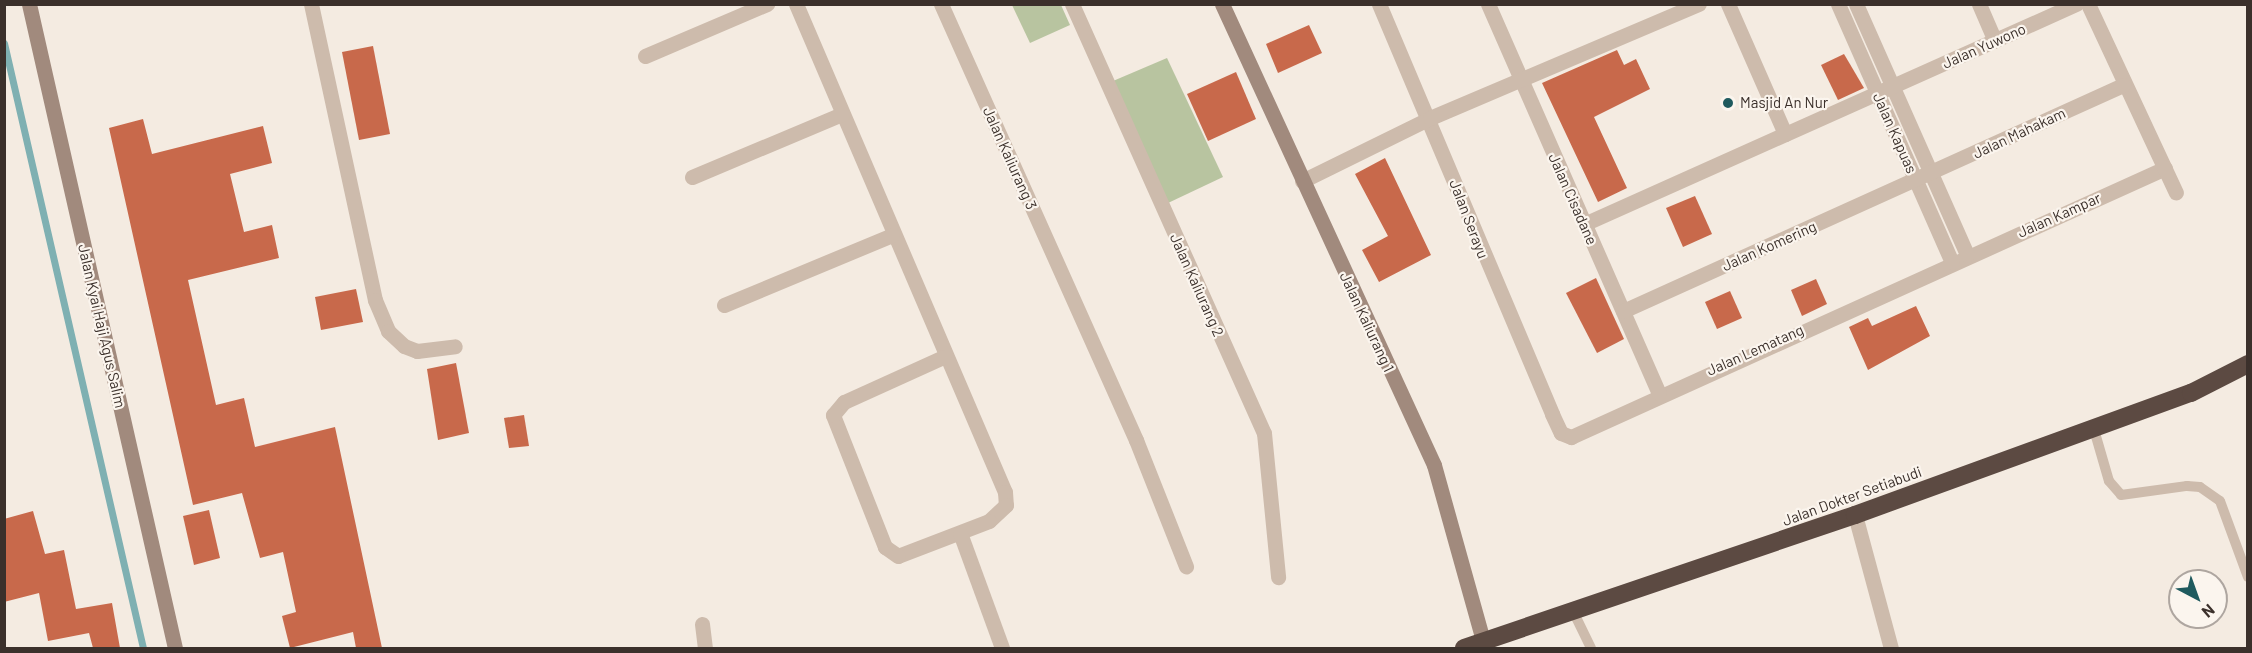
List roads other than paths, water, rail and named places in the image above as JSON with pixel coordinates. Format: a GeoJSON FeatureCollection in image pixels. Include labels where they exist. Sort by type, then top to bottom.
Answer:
{"type":"FeatureCollection","features":[{"type":"Feature","properties":{"kind":"highway","name":"Jalan Dokter Setiabudi"},"geometry":{"type":"LineString","coordinates":[[1464,648],[1484,645],[1573,611],[1855,515],[2093,426],[2191,393],[2247,364]]}},
{"type":"Feature","properties":{"kind":"street","name":"Jalan Kyai Haji Agus Salim"},"geometry":{"type":"LineString","coordinates":[[29,4],[175,648]]}},
{"type":"Feature","properties":{"kind":"street"},"geometry":{"type":"LineString","coordinates":[[311,4],[384,321],[395,339],[417,351],[455,346]]}},
{"type":"Feature","properties":{"kind":"street"},"geometry":{"type":"LineString","coordinates":[[645,56],[767,4]]}},
{"type":"Feature","properties":{"kind":"street"},"geometry":{"type":"LineString","coordinates":[[796,4],[943,357],[1005,492],[999,514],[960,533],[907,554],[890,553],[834,429],[833,415],[844,402],[943,357]]}},
{"type":"Feature","properties":{"kind":"street","name":"Jalan Kaliurang 3"},"geometry":{"type":"LineString","coordinates":[[941,4],[1079,312],[1186,566]]}},
{"type":"Feature","properties":{"kind":"street","name":"Jalan Kaliurang 2"},"geometry":{"type":"LineString","coordinates":[[1072,4],[1264,433],[1278,577]]}},
{"type":"Feature","properties":{"kind":"street","name":"Jalan Kaliurang 1"},"geometry":{"type":"LineString","coordinates":[[1222,4],[1434,465],[1484,645]]}},
{"type":"Feature","properties":{"kind":"street","name":"Jalan Serayu"},"geometry":{"type":"LineString","coordinates":[[1378,4],[1430,118],[1497,290],[1561,432]]}},
{"type":"Feature","properties":{"kind":"street","name":"Jalan Cisadane"},"geometry":{"type":"LineString","coordinates":[[1488,4],[1659,393]]}},
{"type":"Feature","properties":{"kind":"street"},"geometry":{"type":"LineString","coordinates":[[1302,181],[1430,118],[1522,83],[1698,4]]}},
{"type":"Feature","properties":{"kind":"street"},"geometry":{"type":"LineString","coordinates":[[1728,4],[1785,134]]}},
{"type":"Feature","properties":{"kind":"street","name":"Jalan Kapuas"},"geometry":{"type":"LineString","coordinates":[[1838,4],[1952,262]]}},
{"type":"Feature","properties":{"kind":"street","name":"Jalan Kapuas"},"geometry":{"type":"LineString","coordinates":[[1856,4],[1967,255]]}},
{"type":"Feature","properties":{"kind":"street"},"geometry":{"type":"LineString","coordinates":[[1979,4],[1995,40]]}},
{"type":"Feature","properties":{"kind":"street","name":"Jalan Yuwono"},"geometry":{"type":"LineString","coordinates":[[1584,224],[2076,4]]}},
{"type":"Feature","properties":{"kind":"street"},"geometry":{"type":"LineString","coordinates":[[2088,4],[2123,85],[2176,193]]}},
{"type":"Feature","properties":{"kind":"street","name":"Jalan Mahakam"},"geometry":{"type":"LineString","coordinates":[[1916,181],[2123,85]]}},
{"type":"Feature","properties":{"kind":"street"},"geometry":{"type":"LineString","coordinates":[[692,177],[842,114]]}},
{"type":"Feature","properties":{"kind":"street","name":"Jalan Kampar"},"geometry":{"type":"LineString","coordinates":[[1952,262],[2165,168]]}},
{"type":"Feature","properties":{"kind":"street","name":"Jalan Komering"},"geometry":{"type":"LineString","coordinates":[[1623,311],[1916,181]]}},
{"type":"Feature","properties":{"kind":"street"},"geometry":{"type":"LineString","coordinates":[[724,305],[892,235]]}},
{"type":"Feature","properties":{"kind":"street","name":"Jalan Lematang"},"geometry":{"type":"LineString","coordinates":[[1561,432],[1577,436],[1659,393],[1952,262]]}},
{"type":"Feature","properties":{"kind":"street"},"geometry":{"type":"LineString","coordinates":[[1855,515],[1892,648]]}},
{"type":"Feature","properties":{"kind":"street"},"geometry":{"type":"LineString","coordinates":[[960,533],[1002,648]]}},
{"type":"Feature","properties":{"kind":"street"},"geometry":{"type":"LineString","coordinates":[[702,624],[705,648]]}},
{"type":"Feature","properties":{"kind":"lane"},"geometry":{"type":"LineString","coordinates":[[2093,426],[2109,481],[2121,495],[2187,486],[2200,487],[2220,501],[2247,577]]}},
{"type":"Feature","properties":{"kind":"lane"},"geometry":{"type":"LineString","coordinates":[[1573,611],[1591,648]]}},
{"type":"Feature","properties":{"kind":"waterway"},"geometry":{"type":"LineString","coordinates":[[4,43],[143,648]]}},
{"type":"Feature","properties":{"kind":"place","name":"Masjid An Nur"},"geometry":{"type":"Point","coordinates":[1728,103]}}]}
